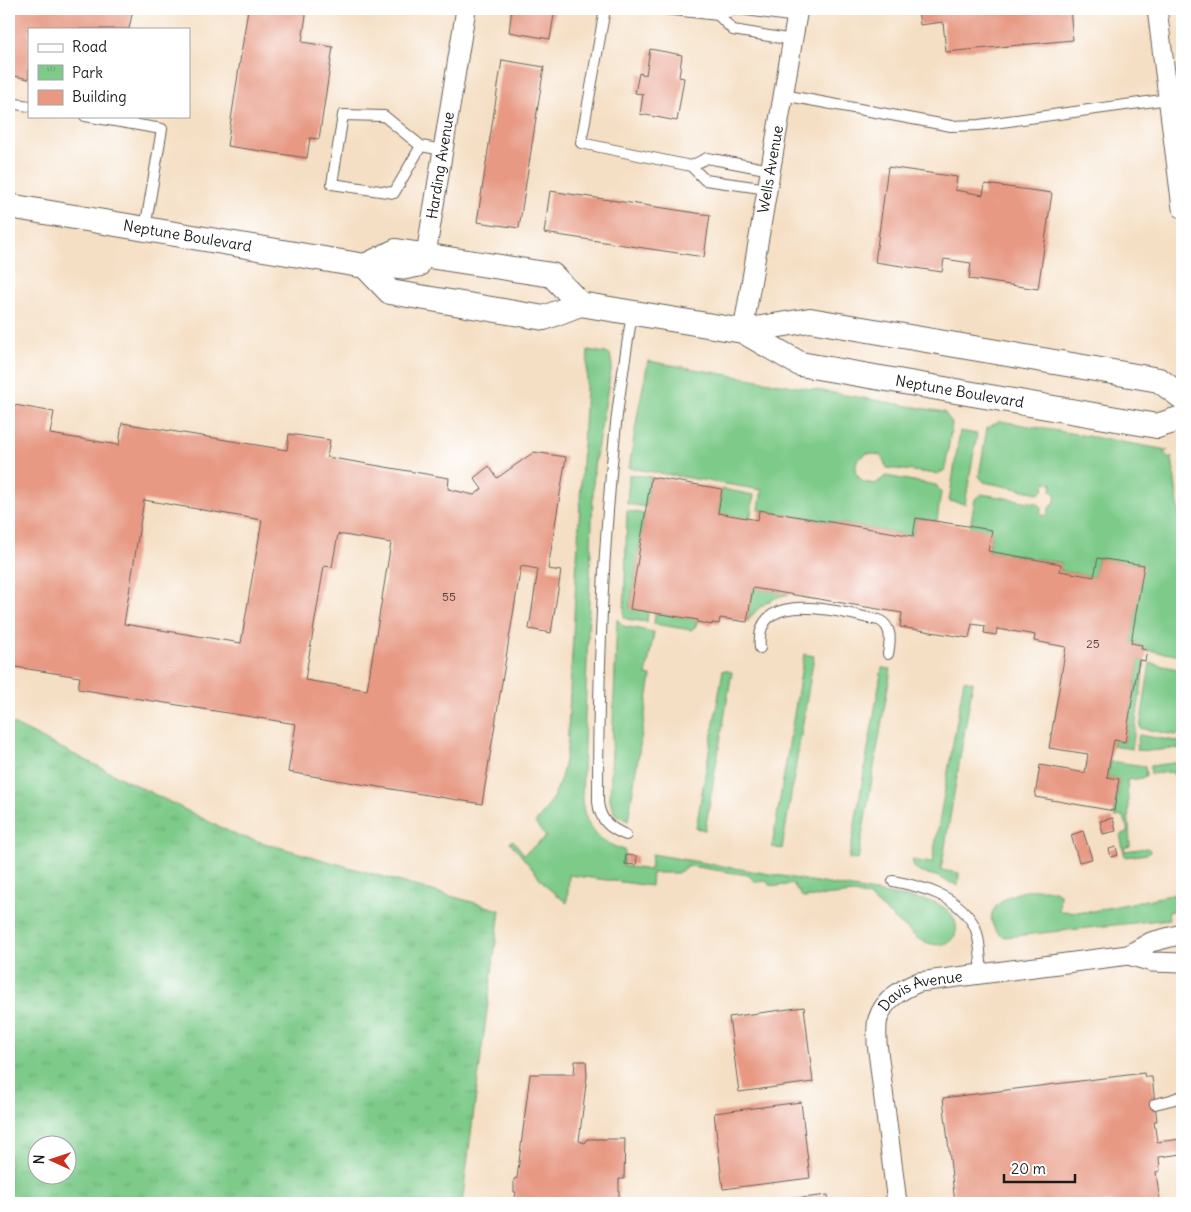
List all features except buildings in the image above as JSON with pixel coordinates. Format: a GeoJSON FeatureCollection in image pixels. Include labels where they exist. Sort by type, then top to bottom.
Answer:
{"type":"FeatureCollection","features":[{"type":"Feature","properties":{"kind":"street","name":"Harding Avenue"},"geometry":{"type":"LineString","coordinates":[[426,254],[466,9]]}},
{"type":"Feature","properties":{"kind":"street"},"geometry":{"type":"LineString","coordinates":[[1157,9],[1168,99],[1176,118],[1182,208]]}},
{"type":"Feature","properties":{"kind":"street","name":"Wells Avenue"},"geometry":{"type":"LineString","coordinates":[[743,331],[797,13]]}},
{"type":"Feature","properties":{"kind":"street","name":"Neptune Boulevard"},"geometry":{"type":"LineString","coordinates":[[9,206],[366,266],[390,292],[544,318],[580,304],[743,331],[810,320],[1159,380],[1182,397]]}},
{"type":"Feature","properties":{"kind":"street"},"geometry":{"type":"LineString","coordinates":[[366,266],[396,251],[426,254],[552,276],[580,304]]}},
{"type":"Feature","properties":{"kind":"street","name":"Neptune Boulevard"},"geometry":{"type":"LineString","coordinates":[[743,331],[800,364],[1157,426],[1182,418]]}},
{"type":"Feature","properties":{"kind":"street","name":"Davis Avenue"},"geometry":{"type":"LineString","coordinates":[[897,1203],[876,1043],[878,1020],[884,1005],[906,987],[919,982],[1128,955],[1151,942],[1182,934]]}},
{"type":"Feature","properties":{"kind":"street","name":"Davis Avenue"},"geometry":{"type":"LineString","coordinates":[[1128,955],[1152,962],[1182,963]]}},
{"type":"Feature","properties":{"kind":"lane"},"geometry":{"type":"LineString","coordinates":[[605,9],[581,143],[691,166],[705,180],[768,189]]}},
{"type":"Feature","properties":{"kind":"lane"},"geometry":{"type":"LineString","coordinates":[[664,9],[718,15],[739,9],[797,13]]}},
{"type":"Feature","properties":{"kind":"lane"},"geometry":{"type":"LineString","coordinates":[[718,15],[734,30],[793,40]]}},
{"type":"Feature","properties":{"kind":"lane"},"geometry":{"type":"LineString","coordinates":[[784,95],[951,126],[978,125],[1168,99]]}},
{"type":"Feature","properties":{"kind":"lane"},"geometry":{"type":"LineString","coordinates":[[9,103],[28,106]]}},
{"type":"Feature","properties":{"kind":"lane"},"geometry":{"type":"LineString","coordinates":[[421,146],[394,193],[332,184],[343,115],[384,116],[421,146],[443,150]]}},
{"type":"Feature","properties":{"kind":"lane"},"geometry":{"type":"LineString","coordinates":[[96,118],[162,130],[145,229]]}},
{"type":"Feature","properties":{"kind":"lane"},"geometry":{"type":"LineString","coordinates":[[691,166],[707,158],[771,170]]}},
{"type":"Feature","properties":{"kind":"lane"},"geometry":{"type":"LineString","coordinates":[[626,835],[608,826],[599,811],[598,731],[607,515],[615,431],[632,312]]}},
{"type":"Feature","properties":{"kind":"lane"},"geometry":{"type":"LineString","coordinates":[[760,648],[760,632],[765,620],[769,616],[779,611],[804,607],[879,620],[884,623],[889,633],[888,654]]}},
{"type":"Feature","properties":{"kind":"lane"},"geometry":{"type":"LineString","coordinates":[[893,881],[936,892],[963,911],[975,928],[978,936],[982,973]]}},
{"type":"Feature","properties":{"kind":"lane"},"geometry":{"type":"LineString","coordinates":[[1155,1104],[1182,1096]]}},
{"type":"Feature","properties":{"kind":"green space"},"geometry":{"type":"Polygon","coordinates":[[[588,350],[610,354],[612,365],[594,467],[582,800],[586,819],[590,826],[595,833],[608,843],[625,850],[623,866],[650,870],[652,854],[934,902],[946,909],[953,918],[956,926],[955,935],[950,941],[942,944],[931,944],[917,938],[869,897],[854,893],[803,898],[793,884],[769,885],[767,881],[756,882],[748,875],[690,866],[677,873],[652,873],[651,886],[569,875],[567,903],[548,888],[510,842],[513,840],[524,854],[546,837],[535,823],[548,806],[557,789],[567,749],[588,350]]]}},
{"type":"Feature","properties":{"kind":"green space"},"geometry":{"type":"Polygon","coordinates":[[[648,361],[944,412],[952,423],[945,470],[938,474],[887,468],[880,455],[867,453],[857,460],[855,472],[863,482],[875,484],[886,476],[936,485],[941,492],[937,521],[916,518],[913,536],[759,510],[762,490],[629,468],[648,361]]]}},
{"type":"Feature","properties":{"kind":"green space"},"geometry":{"type":"Polygon","coordinates":[[[1000,421],[1168,450],[1164,453],[1169,459],[1172,457],[1182,535],[1182,656],[1141,649],[1141,645],[1131,643],[1143,565],[1098,558],[1094,577],[1060,571],[1061,563],[988,551],[992,531],[970,527],[975,499],[981,494],[1036,503],[1042,507],[1040,514],[1047,516],[1056,496],[1051,491],[1052,483],[1045,482],[1044,490],[1038,493],[984,482],[979,476],[987,428],[1000,421]]]}},
{"type":"Feature","properties":{"kind":"green space"},"geometry":{"type":"Polygon","coordinates":[[[960,431],[977,434],[965,504],[949,501],[960,431]]]}},
{"type":"Feature","properties":{"kind":"green space"},"geometry":{"type":"Polygon","coordinates":[[[629,474],[651,477],[646,507],[627,504],[629,474]]]}},
{"type":"Feature","properties":{"kind":"green space"},"geometry":{"type":"Polygon","coordinates":[[[722,489],[754,495],[750,519],[718,513],[722,489]]]}},
{"type":"Feature","properties":{"kind":"green space"},"geometry":{"type":"Polygon","coordinates":[[[627,511],[645,514],[630,608],[648,612],[647,622],[626,619],[624,617],[627,511]]]}},
{"type":"Feature","properties":{"kind":"green space"},"geometry":{"type":"Polygon","coordinates":[[[753,588],[790,594],[777,597],[766,603],[747,622],[753,588]]]}},
{"type":"Feature","properties":{"kind":"green space"},"geometry":{"type":"Polygon","coordinates":[[[655,613],[698,620],[695,627],[691,630],[654,624],[655,613]]]}},
{"type":"Feature","properties":{"kind":"green space"},"geometry":{"type":"Polygon","coordinates":[[[617,619],[623,626],[654,632],[646,675],[651,676],[628,821],[615,814],[610,800],[617,619]]]}},
{"type":"Feature","properties":{"kind":"green space"},"geometry":{"type":"Polygon","coordinates":[[[804,654],[814,656],[782,849],[772,847],[804,654]]]}},
{"type":"Feature","properties":{"kind":"green space"},"geometry":{"type":"Polygon","coordinates":[[[1139,660],[1145,661],[1132,749],[1113,745],[1114,740],[1125,742],[1139,660]]]}},
{"type":"Feature","properties":{"kind":"green space"},"geometry":{"type":"Polygon","coordinates":[[[1150,663],[1182,670],[1182,734],[1175,735],[1140,728],[1150,663]]]}},
{"type":"Feature","properties":{"kind":"green space"},"geometry":{"type":"Polygon","coordinates":[[[882,668],[891,669],[858,860],[849,859],[882,668]]]}},
{"type":"Feature","properties":{"kind":"green space"},"geometry":{"type":"Polygon","coordinates":[[[723,670],[732,672],[705,830],[696,828],[723,670]]]}},
{"type":"Feature","properties":{"kind":"green space"},"geometry":{"type":"Polygon","coordinates":[[[964,680],[973,682],[941,870],[959,873],[958,886],[936,876],[919,872],[914,867],[912,860],[932,863],[964,680]]]}},
{"type":"Feature","properties":{"kind":"green space"},"geometry":{"type":"Polygon","coordinates":[[[9,722],[236,835],[500,910],[462,1203],[9,1203],[9,722]]]}},
{"type":"Feature","properties":{"kind":"green space"},"geometry":{"type":"Polygon","coordinates":[[[1139,735],[1176,741],[1182,740],[1182,748],[1149,751],[1136,750],[1139,735]]]}},
{"type":"Feature","properties":{"kind":"green space"},"geometry":{"type":"Polygon","coordinates":[[[1110,761],[1145,766],[1146,775],[1144,778],[1127,780],[1130,846],[1124,848],[1125,851],[1147,848],[1150,852],[1147,854],[1125,857],[1120,835],[1128,832],[1124,816],[1115,817],[1114,811],[1119,779],[1107,777],[1110,761]]]}},
{"type":"Feature","properties":{"kind":"green space"},"geometry":{"type":"Polygon","coordinates":[[[1182,762],[1182,777],[1175,777],[1172,772],[1151,774],[1150,766],[1182,762]]]}},
{"type":"Feature","properties":{"kind":"green space"},"geometry":{"type":"Polygon","coordinates":[[[1182,872],[1182,910],[1168,912],[1169,919],[1006,937],[1000,935],[992,923],[992,913],[999,904],[1009,896],[1023,892],[1037,889],[1050,890],[1060,894],[1059,911],[1088,912],[1180,893],[1178,878],[1182,872]]]}}]}
